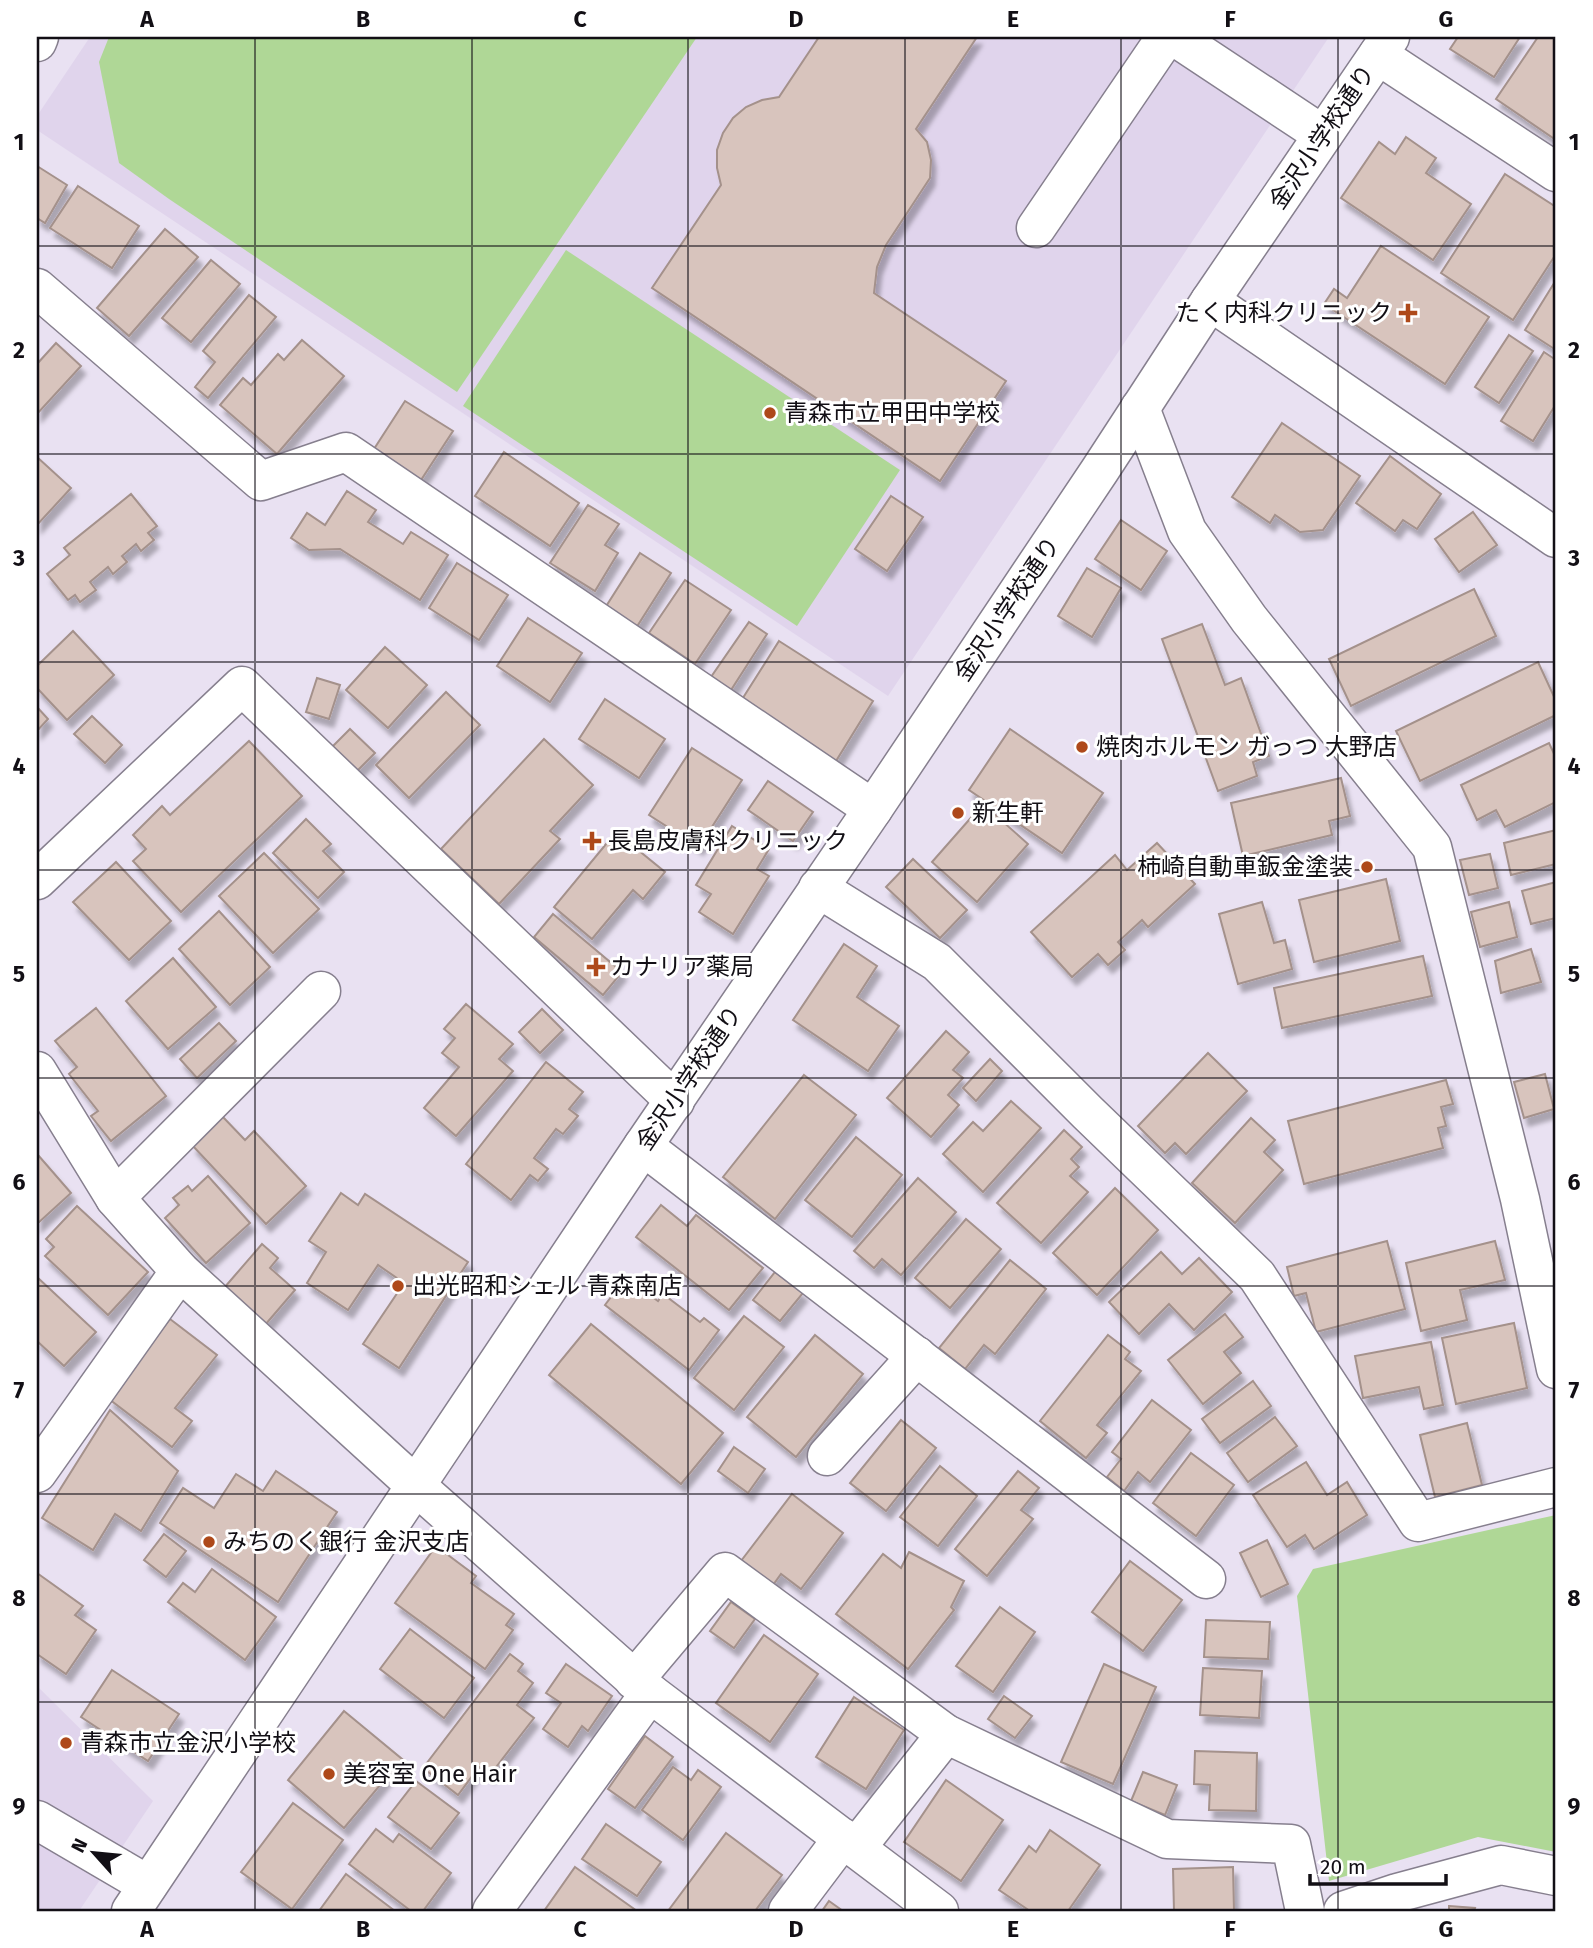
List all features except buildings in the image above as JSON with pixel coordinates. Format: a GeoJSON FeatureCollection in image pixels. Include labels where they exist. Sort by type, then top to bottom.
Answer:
{"type":"FeatureCollection","features":[{"type":"Feature","properties":{"kind":"street"},"geometry":{"type":"LineString","coordinates":[[37,42],[39,37]]}},
{"type":"Feature","properties":{"kind":"street"},"geometry":{"type":"LineString","coordinates":[[1037,228],[1166,37]]}},
{"type":"Feature","properties":{"kind":"street"},"geometry":{"type":"LineString","coordinates":[[1175,37],[1323,135]]}},
{"type":"Feature","properties":{"kind":"street"},"geometry":{"type":"LineString","coordinates":[[1384,46],[1556,172]]}},
{"type":"Feature","properties":{"kind":"street","name":"金沢小学校通り"},"geometry":{"type":"LineString","coordinates":[[139,1898],[1085,493],[1210,301],[1384,46]]}},
{"type":"Feature","properties":{"kind":"street"},"geometry":{"type":"LineString","coordinates":[[37,288],[261,481],[346,452],[873,809]]}},
{"type":"Feature","properties":{"kind":"street"},"geometry":{"type":"LineString","coordinates":[[1210,301],[1548,519]]}},
{"type":"Feature","properties":{"kind":"street"},"geometry":{"type":"LineString","coordinates":[[1139,408],[1187,531],[1249,619],[1432,847],[1520,1199],[1556,1369]]}},
{"type":"Feature","properties":{"kind":"street"},"geometry":{"type":"LineString","coordinates":[[37,880],[242,686],[675,1101]]}},
{"type":"Feature","properties":{"kind":"street"},"geometry":{"type":"LineString","coordinates":[[818,888],[937,962],[1088,1114],[1257,1276],[1418,1522],[1556,1487]]}},
{"type":"Feature","properties":{"kind":"street"},"geometry":{"type":"LineString","coordinates":[[115,1198],[321,991]]}},
{"type":"Feature","properties":{"kind":"street"},"geometry":{"type":"LineString","coordinates":[[37,1071],[115,1198],[180,1271],[415,1485],[642,1686],[939,1911]]}},
{"type":"Feature","properties":{"kind":"street"},"geometry":{"type":"LineString","coordinates":[[643,1146],[1206,1579]]}},
{"type":"Feature","properties":{"kind":"street"},"geometry":{"type":"LineString","coordinates":[[37,1473],[180,1271]]}},
{"type":"Feature","properties":{"kind":"street"},"geometry":{"type":"LineString","coordinates":[[827,1455],[917,1356]]}},
{"type":"Feature","properties":{"kind":"street"},"geometry":{"type":"LineString","coordinates":[[492,1911],[642,1686],[725,1572],[946,1734],[1167,1839],[1291,1844],[1305,1911]]}},
{"type":"Feature","properties":{"kind":"street"},"geometry":{"type":"LineString","coordinates":[[788,1911],[946,1734]]}},
{"type":"Feature","properties":{"kind":"street"},"geometry":{"type":"LineString","coordinates":[[37,1820],[139,1898]]}},
{"type":"Feature","properties":{"kind":"street"},"geometry":{"type":"LineString","coordinates":[[1343,1911],[1397,1893],[1431,1897],[1501,1865],[1556,1876]]}},
{"type":"Feature","properties":{"kind":"shaded area","name":"青森市立甲田中学校"},"geometry":{"type":"Polygon","coordinates":[[[90,37],[1329,37],[888,696],[37,130],[37,116],[90,37]]]}},
{"type":"Feature","properties":{"kind":"shaded area","name":"青森市立金沢小学校"},"geometry":{"type":"Polygon","coordinates":[[[37,1686],[153,1801],[79,1911],[37,1911],[37,1686]]]}},
{"type":"Feature","properties":{"kind":"green space"},"geometry":{"type":"Polygon","coordinates":[[[109,37],[697,37],[457,392],[119,163],[99,62],[109,37]]]}},
{"type":"Feature","properties":{"kind":"green space"},"geometry":{"type":"Polygon","coordinates":[[[566,250],[900,470],[797,626],[463,406],[566,250]]]}},
{"type":"Feature","properties":{"kind":"green space"},"geometry":{"type":"Polygon","coordinates":[[[1556,1515],[1556,1852],[1478,1837],[1329,1881],[1297,1596],[1313,1569],[1556,1515]]]}},
{"type":"Feature","properties":{"kind":"place","name":"たく内科クリニック"},"geometry":{"type":"Point","coordinates":[1408,313]}},
{"type":"Feature","properties":{"kind":"place","name":"青森市立甲田中学校"},"geometry":{"type":"Point","coordinates":[770,413]}},
{"type":"Feature","properties":{"kind":"place","name":"焼肉ホルモン ガっつ 大野店"},"geometry":{"type":"Point","coordinates":[1082,747]}},
{"type":"Feature","properties":{"kind":"place","name":"新生軒"},"geometry":{"type":"Point","coordinates":[958,813]}},
{"type":"Feature","properties":{"kind":"place","name":"長島皮膚科クリニック"},"geometry":{"type":"Point","coordinates":[592,841]}},
{"type":"Feature","properties":{"kind":"place","name":"柿崎自動車鈑金塗装"},"geometry":{"type":"Point","coordinates":[1367,867]}},
{"type":"Feature","properties":{"kind":"place","name":"カナリア薬局"},"geometry":{"type":"Point","coordinates":[596,967]}},
{"type":"Feature","properties":{"kind":"place","name":"出光昭和シェル 青森南店"},"geometry":{"type":"Point","coordinates":[398,1286]}},
{"type":"Feature","properties":{"kind":"place","name":"みちのく銀行 金沢支店"},"geometry":{"type":"Point","coordinates":[209,1542]}},
{"type":"Feature","properties":{"kind":"place","name":"青森市立金沢小学校"},"geometry":{"type":"Point","coordinates":[66,1743]}},
{"type":"Feature","properties":{"kind":"place","name":"美容室 One Hair"},"geometry":{"type":"Point","coordinates":[329,1774]}}]}
